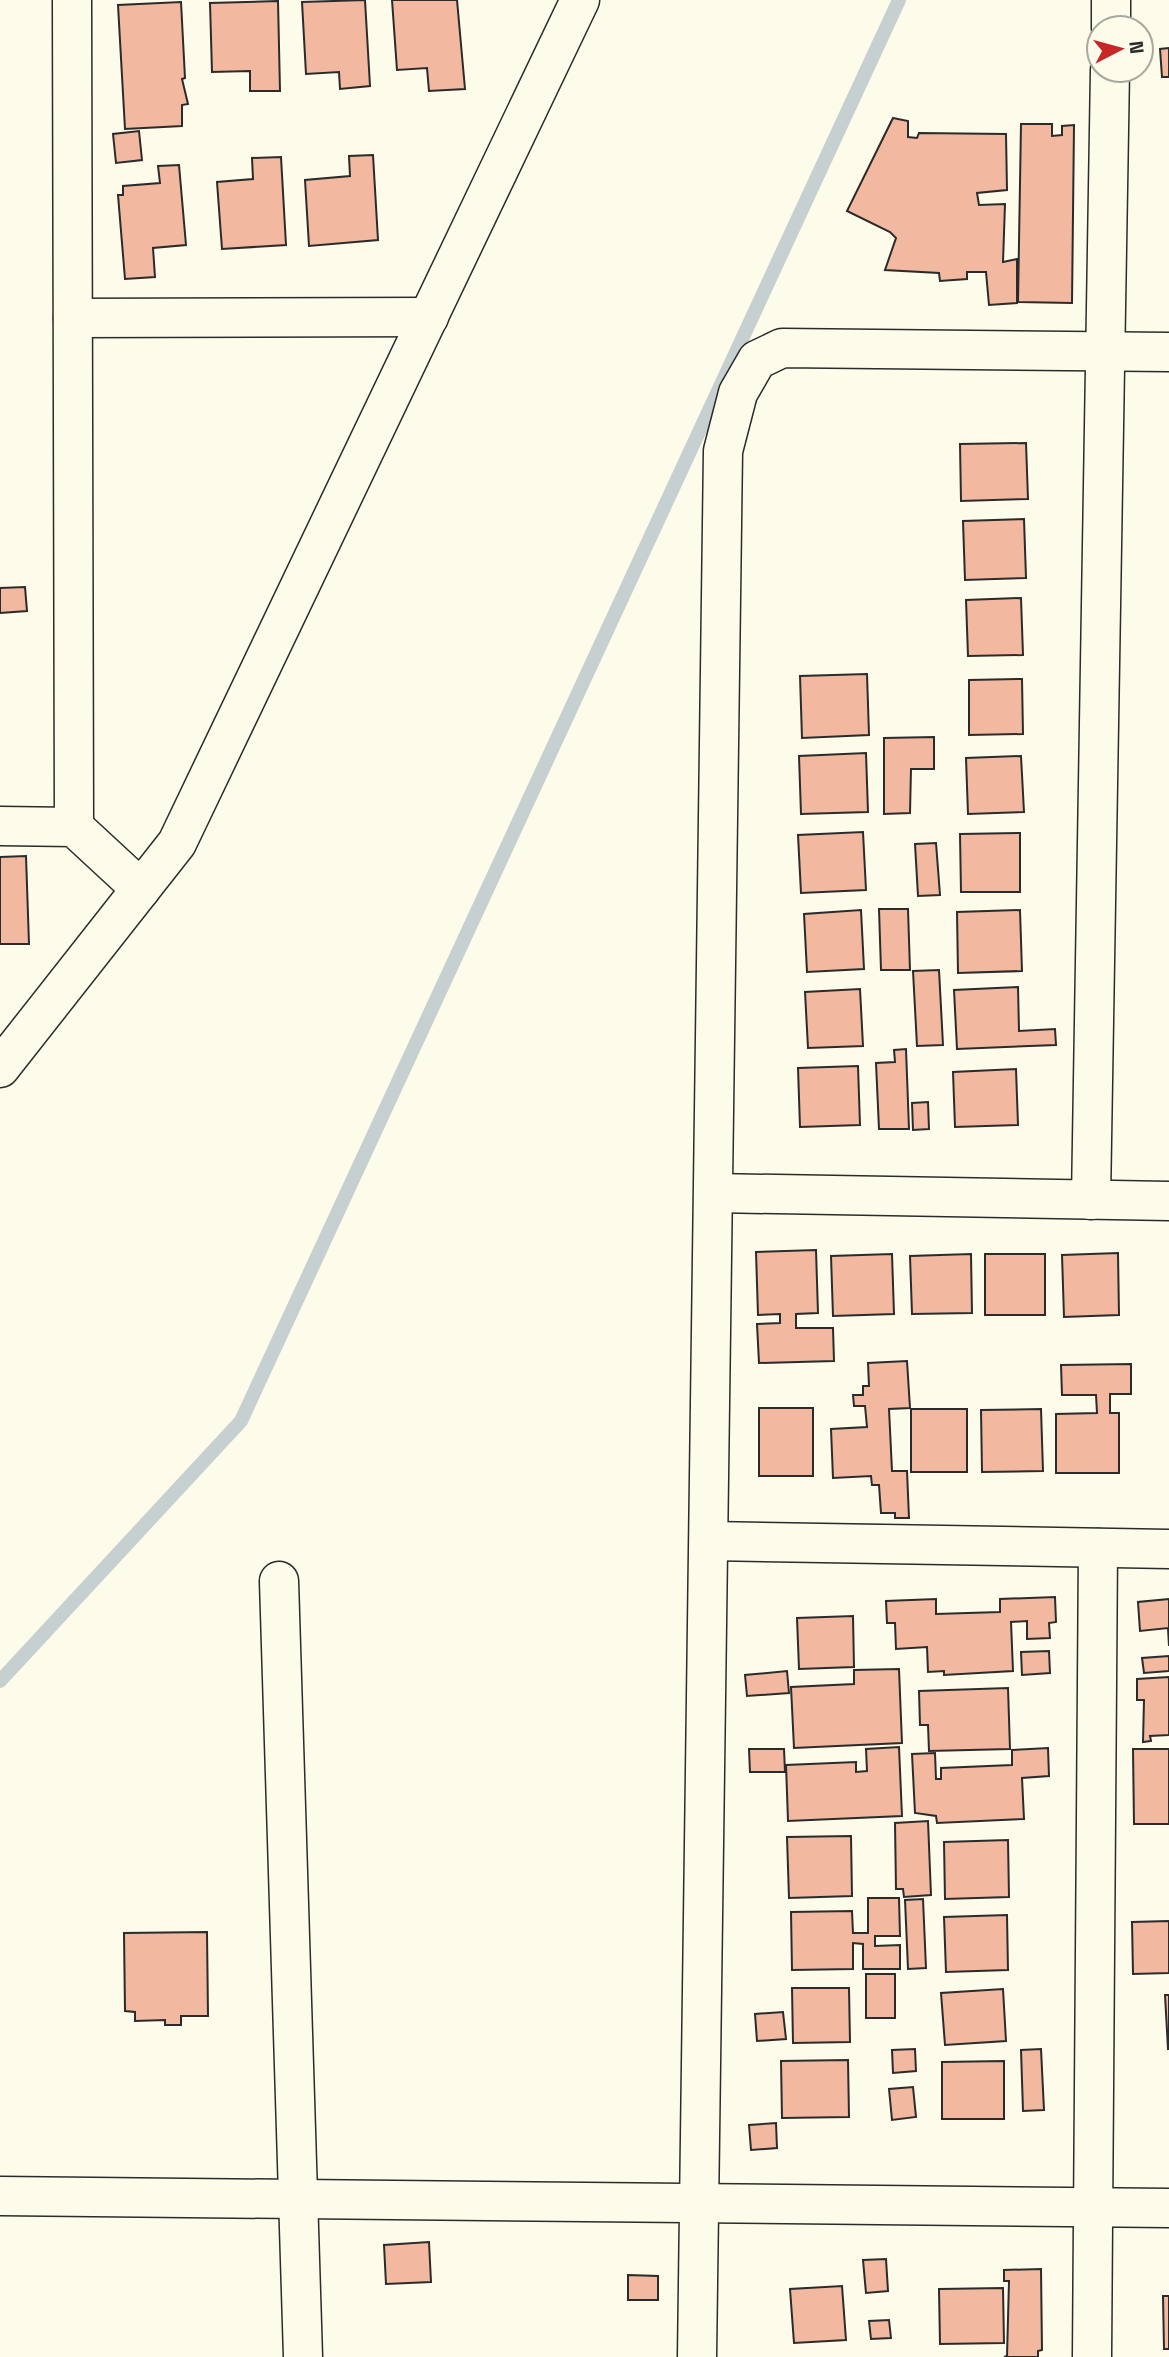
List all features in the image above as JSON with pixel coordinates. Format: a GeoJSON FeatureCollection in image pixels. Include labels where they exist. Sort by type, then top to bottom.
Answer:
{"type":"FeatureCollection","features":[{"type":"Feature","properties":{"kind":"street"},"geometry":{"type":"LineString","coordinates":[[72,0],[74,827]]}},
{"type":"Feature","properties":{"kind":"street"},"geometry":{"type":"LineString","coordinates":[[0,1068],[177,844],[580,0]]}},
{"type":"Feature","properties":{"kind":"street"},"geometry":{"type":"LineString","coordinates":[[1091,1200],[1110,84]]}},
{"type":"Feature","properties":{"kind":"street"},"geometry":{"type":"LineString","coordinates":[[73,318],[429,317]]}},
{"type":"Feature","properties":{"kind":"street"},"geometry":{"type":"LineString","coordinates":[[697,2357],[723,451],[738,393],[757,360],[782,348],[1169,352]]}},
{"type":"Feature","properties":{"kind":"street"},"geometry":{"type":"LineString","coordinates":[[0,826],[74,827],[141,889]]}},
{"type":"Feature","properties":{"kind":"street"},"geometry":{"type":"LineString","coordinates":[[714,1193],[1169,1201]]}},
{"type":"Feature","properties":{"kind":"street"},"geometry":{"type":"LineString","coordinates":[[710,1541],[1169,1549]]}},
{"type":"Feature","properties":{"kind":"street"},"geometry":{"type":"LineString","coordinates":[[1091,2357],[1098,1548]]}},
{"type":"Feature","properties":{"kind":"street"},"geometry":{"type":"LineString","coordinates":[[279,1581],[303,2357]]}},
{"type":"Feature","properties":{"kind":"street"},"geometry":{"type":"LineString","coordinates":[[0,2196],[1169,2208]]}},
{"type":"Feature","properties":{"kind":"building"},"geometry":{"type":"Polygon","coordinates":[[[365,0],[370,86],[340,89],[339,72],[306,74],[302,2],[365,0]]]}},
{"type":"Feature","properties":{"kind":"building"},"geometry":{"type":"Polygon","coordinates":[[[392,0],[457,0],[465,89],[429,91],[427,68],[397,70],[392,0]]]}},
{"type":"Feature","properties":{"kind":"building"},"geometry":{"type":"Polygon","coordinates":[[[278,1],[280,91],[250,91],[250,71],[212,72],[210,3],[278,1]]]}},
{"type":"Feature","properties":{"kind":"building"},"geometry":{"type":"Polygon","coordinates":[[[181,2],[185,78],[182,79],[188,104],[182,105],[182,126],[125,129],[118,5],[181,2]]]}},
{"type":"Feature","properties":{"kind":"building"},"geometry":{"type":"Polygon","coordinates":[[[1169,48],[1169,77],[1162,77],[1160,49],[1169,48]]]}},
{"type":"Feature","properties":{"kind":"building"},"geometry":{"type":"Polygon","coordinates":[[[893,118],[908,121],[908,137],[917,138],[919,133],[1006,134],[1007,190],[977,193],[979,205],[1005,204],[1003,262],[1017,259],[1017,303],[989,305],[986,272],[967,272],[967,279],[940,281],[939,273],[885,270],[896,238],[890,232],[847,211],[893,118]]]}},
{"type":"Feature","properties":{"kind":"building"},"geometry":{"type":"Polygon","coordinates":[[[1021,124],[1052,124],[1052,136],[1062,135],[1062,126],[1074,125],[1072,303],[1018,302],[1021,124]]]}},
{"type":"Feature","properties":{"kind":"building"},"geometry":{"type":"Polygon","coordinates":[[[139,131],[142,160],[116,163],[113,134],[139,131]]]}},
{"type":"Feature","properties":{"kind":"building"},"geometry":{"type":"Polygon","coordinates":[[[373,155],[378,240],[309,246],[305,180],[350,176],[349,156],[373,155]]]}},
{"type":"Feature","properties":{"kind":"building"},"geometry":{"type":"Polygon","coordinates":[[[281,157],[286,245],[222,249],[217,182],[253,179],[252,158],[281,157]]]}},
{"type":"Feature","properties":{"kind":"building"},"geometry":{"type":"Polygon","coordinates":[[[179,165],[186,245],[153,248],[155,277],[125,279],[118,195],[123,195],[123,186],[160,183],[158,166],[179,165]]]}},
{"type":"Feature","properties":{"kind":"building"},"geometry":{"type":"Polygon","coordinates":[[[1026,443],[1028,499],[961,501],[960,444],[1026,443]]]}},
{"type":"Feature","properties":{"kind":"building"},"geometry":{"type":"Polygon","coordinates":[[[1024,519],[1026,578],[965,580],[963,521],[1024,519]]]}},
{"type":"Feature","properties":{"kind":"building"},"geometry":{"type":"Polygon","coordinates":[[[25,587],[27,611],[0,613],[0,588],[25,587]]]}},
{"type":"Feature","properties":{"kind":"building"},"geometry":{"type":"Polygon","coordinates":[[[1021,598],[1023,655],[968,656],[966,600],[1021,598]]]}},
{"type":"Feature","properties":{"kind":"building"},"geometry":{"type":"Polygon","coordinates":[[[867,674],[869,735],[802,738],[800,676],[867,674]]]}},
{"type":"Feature","properties":{"kind":"building"},"geometry":{"type":"Polygon","coordinates":[[[1022,679],[1023,734],[969,735],[969,680],[1022,679]]]}},
{"type":"Feature","properties":{"kind":"building"},"geometry":{"type":"Polygon","coordinates":[[[934,737],[934,769],[911,769],[910,813],[884,814],[884,738],[934,737]]]}},
{"type":"Feature","properties":{"kind":"building"},"geometry":{"type":"Polygon","coordinates":[[[866,753],[868,812],[801,814],[799,756],[866,753]]]}},
{"type":"Feature","properties":{"kind":"building"},"geometry":{"type":"Polygon","coordinates":[[[1021,756],[1024,812],[968,814],[966,758],[1021,756]]]}},
{"type":"Feature","properties":{"kind":"building"},"geometry":{"type":"Polygon","coordinates":[[[863,832],[866,890],[801,893],[798,835],[863,832]]]}},
{"type":"Feature","properties":{"kind":"building"},"geometry":{"type":"Polygon","coordinates":[[[1020,833],[1020,892],[961,892],[960,834],[1020,833]]]}},
{"type":"Feature","properties":{"kind":"building"},"geometry":{"type":"Polygon","coordinates":[[[936,843],[940,895],[918,896],[915,844],[936,843]]]}},
{"type":"Feature","properties":{"kind":"building"},"geometry":{"type":"Polygon","coordinates":[[[26,856],[29,944],[0,944],[0,857],[26,856]]]}},
{"type":"Feature","properties":{"kind":"building"},"geometry":{"type":"Polygon","coordinates":[[[879,909],[908,909],[910,970],[881,970],[879,909]]]}},
{"type":"Feature","properties":{"kind":"building"},"geometry":{"type":"Polygon","coordinates":[[[861,910],[864,969],[807,972],[804,914],[861,910]]]}},
{"type":"Feature","properties":{"kind":"building"},"geometry":{"type":"Polygon","coordinates":[[[1020,910],[1022,971],[958,973],[957,912],[1020,910]]]}},
{"type":"Feature","properties":{"kind":"building"},"geometry":{"type":"Polygon","coordinates":[[[939,970],[943,1045],[917,1046],[913,971],[939,970]]]}},
{"type":"Feature","properties":{"kind":"building"},"geometry":{"type":"Polygon","coordinates":[[[1018,987],[1019,1031],[1055,1029],[1056,1045],[957,1049],[954,990],[1018,987]]]}},
{"type":"Feature","properties":{"kind":"building"},"geometry":{"type":"Polygon","coordinates":[[[860,989],[863,1046],[808,1048],[805,992],[860,989]]]}},
{"type":"Feature","properties":{"kind":"building"},"geometry":{"type":"Polygon","coordinates":[[[906,1049],[909,1129],[879,1129],[876,1063],[895,1062],[894,1050],[906,1049]]]}},
{"type":"Feature","properties":{"kind":"building"},"geometry":{"type":"Polygon","coordinates":[[[858,1066],[860,1125],[800,1127],[798,1068],[858,1066]]]}},
{"type":"Feature","properties":{"kind":"building"},"geometry":{"type":"Polygon","coordinates":[[[1016,1069],[1018,1125],[955,1127],[953,1072],[1016,1069]]]}},
{"type":"Feature","properties":{"kind":"building"},"geometry":{"type":"Polygon","coordinates":[[[928,1102],[929,1129],[913,1130],[912,1103],[928,1102]]]}},
{"type":"Feature","properties":{"kind":"building"},"geometry":{"type":"Polygon","coordinates":[[[816,1250],[818,1313],[796,1314],[796,1328],[833,1328],[834,1361],[759,1363],[757,1324],[780,1323],[780,1314],[758,1315],[756,1252],[816,1250]]]}},
{"type":"Feature","properties":{"kind":"building"},"geometry":{"type":"Polygon","coordinates":[[[1118,1253],[1119,1315],[1064,1317],[1062,1255],[1118,1253]]]}},
{"type":"Feature","properties":{"kind":"building"},"geometry":{"type":"Polygon","coordinates":[[[892,1254],[894,1314],[833,1316],[831,1256],[892,1254]]]}},
{"type":"Feature","properties":{"kind":"building"},"geometry":{"type":"Polygon","coordinates":[[[971,1254],[972,1313],[912,1314],[910,1256],[971,1254]]]}},
{"type":"Feature","properties":{"kind":"building"},"geometry":{"type":"Polygon","coordinates":[[[985,1254],[1045,1254],[1045,1315],[985,1315],[985,1254]]]}},
{"type":"Feature","properties":{"kind":"building"},"geometry":{"type":"Polygon","coordinates":[[[907,1361],[910,1408],[889,1409],[892,1471],[907,1471],[909,1518],[895,1518],[895,1513],[881,1513],[879,1485],[872,1485],[871,1476],[833,1478],[831,1429],[867,1427],[865,1406],[854,1406],[853,1395],[863,1395],[863,1386],[869,1386],[868,1363],[907,1361]]]}},
{"type":"Feature","properties":{"kind":"building"},"geometry":{"type":"Polygon","coordinates":[[[1131,1364],[1131,1394],[1110,1394],[1110,1413],[1119,1413],[1119,1473],[1056,1473],[1056,1414],[1097,1413],[1096,1395],[1062,1395],[1061,1365],[1131,1364]]]}},
{"type":"Feature","properties":{"kind":"building"},"geometry":{"type":"Polygon","coordinates":[[[759,1408],[813,1408],[813,1476],[759,1476],[759,1408]]]}},
{"type":"Feature","properties":{"kind":"building"},"geometry":{"type":"Polygon","coordinates":[[[911,1409],[967,1409],[967,1472],[911,1472],[911,1409]]]}},
{"type":"Feature","properties":{"kind":"building"},"geometry":{"type":"Polygon","coordinates":[[[1041,1409],[1043,1471],[982,1472],[981,1410],[1041,1409]]]}},
{"type":"Feature","properties":{"kind":"building"},"geometry":{"type":"Polygon","coordinates":[[[1055,1597],[1056,1622],[1049,1623],[1050,1638],[1027,1639],[1027,1621],[1011,1622],[1013,1671],[944,1675],[944,1671],[928,1672],[927,1647],[896,1649],[895,1623],[887,1623],[886,1601],[936,1599],[936,1614],[1000,1612],[1000,1599],[1055,1597]]]}},
{"type":"Feature","properties":{"kind":"building"},"geometry":{"type":"Polygon","coordinates":[[[1169,1599],[1169,1646],[1168,1628],[1140,1631],[1138,1602],[1169,1599]]]}},
{"type":"Feature","properties":{"kind":"building"},"geometry":{"type":"Polygon","coordinates":[[[853,1616],[854,1667],[799,1669],[797,1618],[853,1616]]]}},
{"type":"Feature","properties":{"kind":"building"},"geometry":{"type":"Polygon","coordinates":[[[1049,1651],[1050,1673],[1022,1675],[1021,1652],[1049,1651]]]}},
{"type":"Feature","properties":{"kind":"building"},"geometry":{"type":"Polygon","coordinates":[[[1169,1656],[1169,1671],[1144,1673],[1142,1658],[1169,1656]]]}},
{"type":"Feature","properties":{"kind":"building"},"geometry":{"type":"Polygon","coordinates":[[[899,1669],[902,1743],[794,1748],[791,1687],[854,1684],[854,1670],[899,1669]]]}},
{"type":"Feature","properties":{"kind":"building"},"geometry":{"type":"Polygon","coordinates":[[[787,1671],[789,1693],[747,1696],[745,1675],[787,1671]]]}},
{"type":"Feature","properties":{"kind":"building"},"geometry":{"type":"Polygon","coordinates":[[[1169,1677],[1169,1735],[1150,1736],[1151,1741],[1143,1742],[1144,1700],[1137,1700],[1137,1679],[1169,1677]]]}},
{"type":"Feature","properties":{"kind":"building"},"geometry":{"type":"Polygon","coordinates":[[[1008,1688],[1010,1749],[929,1751],[928,1725],[920,1725],[919,1691],[1008,1688]]]}},
{"type":"Feature","properties":{"kind":"building"},"geometry":{"type":"Polygon","coordinates":[[[899,1747],[902,1816],[788,1821],[786,1765],[856,1762],[856,1772],[867,1771],[866,1749],[899,1747]]]}},
{"type":"Feature","properties":{"kind":"building"},"geometry":{"type":"Polygon","coordinates":[[[1048,1748],[1049,1776],[1022,1778],[1024,1819],[937,1823],[936,1816],[915,1813],[912,1754],[935,1753],[936,1779],[941,1779],[941,1768],[1012,1765],[1012,1750],[1048,1748]]]}},
{"type":"Feature","properties":{"kind":"building"},"geometry":{"type":"Polygon","coordinates":[[[749,1749],[784,1749],[785,1772],[750,1772],[749,1749]]]}},
{"type":"Feature","properties":{"kind":"building"},"geometry":{"type":"Polygon","coordinates":[[[1133,1749],[1169,1749],[1169,1824],[1134,1824],[1133,1749]]]}},
{"type":"Feature","properties":{"kind":"building"},"geometry":{"type":"Polygon","coordinates":[[[928,1821],[931,1895],[904,1897],[903,1889],[896,1889],[895,1823],[928,1821]]]}},
{"type":"Feature","properties":{"kind":"building"},"geometry":{"type":"Polygon","coordinates":[[[851,1836],[852,1896],[789,1898],[787,1837],[851,1836]]]}},
{"type":"Feature","properties":{"kind":"building"},"geometry":{"type":"Polygon","coordinates":[[[1008,1840],[1009,1897],[945,1899],[944,1842],[1008,1840]]]}},
{"type":"Feature","properties":{"kind":"building"},"geometry":{"type":"Polygon","coordinates":[[[868,1898],[899,1898],[900,1936],[875,1936],[875,1946],[900,1945],[900,1969],[863,1969],[863,1944],[853,1943],[853,1969],[792,1970],[791,1912],[852,1911],[853,1933],[868,1933],[868,1898]]]}},
{"type":"Feature","properties":{"kind":"building"},"geometry":{"type":"Polygon","coordinates":[[[923,1899],[926,1968],[908,1969],[905,1900],[923,1899]]]}},
{"type":"Feature","properties":{"kind":"building"},"geometry":{"type":"Polygon","coordinates":[[[1007,1915],[1008,1970],[946,1972],[944,1917],[1007,1915]]]}},
{"type":"Feature","properties":{"kind":"building"},"geometry":{"type":"Polygon","coordinates":[[[1169,1921],[1169,1973],[1133,1974],[1132,1922],[1169,1921]]]}},
{"type":"Feature","properties":{"kind":"building"},"geometry":{"type":"Polygon","coordinates":[[[207,1932],[208,2016],[181,2016],[181,2025],[165,2025],[165,2020],[135,2021],[135,2012],[125,2011],[124,1933],[207,1932]]]}},
{"type":"Feature","properties":{"kind":"building"},"geometry":{"type":"Polygon","coordinates":[[[866,1974],[895,1974],[895,2018],[866,2018],[866,1974]]]}},
{"type":"Feature","properties":{"kind":"building"},"geometry":{"type":"Polygon","coordinates":[[[792,1988],[849,1988],[850,2042],[793,2043],[792,1988]]]}},
{"type":"Feature","properties":{"kind":"building"},"geometry":{"type":"Polygon","coordinates":[[[1003,1989],[1006,2041],[945,2045],[941,1993],[1003,1989]]]}},
{"type":"Feature","properties":{"kind":"building"},"geometry":{"type":"Polygon","coordinates":[[[1165,1995],[1169,1995],[1169,2049],[1168,2049],[1165,1995]]]}},
{"type":"Feature","properties":{"kind":"building"},"geometry":{"type":"Polygon","coordinates":[[[783,2012],[786,2039],[757,2041],[755,2014],[783,2012]]]}},
{"type":"Feature","properties":{"kind":"building"},"geometry":{"type":"Polygon","coordinates":[[[915,2049],[916,2071],[893,2073],[892,2050],[915,2049]]]}},
{"type":"Feature","properties":{"kind":"building"},"geometry":{"type":"Polygon","coordinates":[[[1041,2049],[1044,2110],[1023,2111],[1021,2050],[1041,2049]]]}},
{"type":"Feature","properties":{"kind":"building"},"geometry":{"type":"Polygon","coordinates":[[[848,2060],[849,2117],[782,2118],[781,2061],[848,2060]]]}},
{"type":"Feature","properties":{"kind":"building"},"geometry":{"type":"Polygon","coordinates":[[[1004,2061],[1004,2119],[942,2119],[942,2062],[1004,2061]]]}},
{"type":"Feature","properties":{"kind":"building"},"geometry":{"type":"Polygon","coordinates":[[[913,2087],[916,2117],[892,2120],[889,2089],[913,2087]]]}},
{"type":"Feature","properties":{"kind":"building"},"geometry":{"type":"Polygon","coordinates":[[[776,2123],[777,2148],[751,2150],[749,2125],[776,2123]]]}},
{"type":"Feature","properties":{"kind":"building"},"geometry":{"type":"Polygon","coordinates":[[[429,2242],[431,2282],[386,2284],[384,2245],[429,2242]]]}},
{"type":"Feature","properties":{"kind":"building"},"geometry":{"type":"Polygon","coordinates":[[[886,2259],[888,2291],[866,2293],[863,2260],[886,2259]]]}},
{"type":"Feature","properties":{"kind":"building"},"geometry":{"type":"Polygon","coordinates":[[[1041,2269],[1042,2350],[1038,2351],[1038,2357],[1004,2357],[1007,2356],[1009,2281],[1004,2281],[1004,2270],[1041,2269]]]}},
{"type":"Feature","properties":{"kind":"building"},"geometry":{"type":"Polygon","coordinates":[[[628,2275],[658,2276],[658,2300],[628,2300],[628,2275]]]}},
{"type":"Feature","properties":{"kind":"building"},"geometry":{"type":"Polygon","coordinates":[[[842,2286],[846,2340],[794,2343],[790,2289],[842,2286]]]}},
{"type":"Feature","properties":{"kind":"building"},"geometry":{"type":"Polygon","coordinates":[[[1003,2288],[1004,2343],[940,2344],[939,2289],[1003,2288]]]}},
{"type":"Feature","properties":{"kind":"building"},"geometry":{"type":"Polygon","coordinates":[[[1163,2296],[1169,2296],[1169,2349],[1164,2349],[1163,2296]]]}},
{"type":"Feature","properties":{"kind":"building"},"geometry":{"type":"Polygon","coordinates":[[[889,2320],[891,2338],[871,2339],[869,2321],[889,2320]]]}},
{"type":"Feature","properties":{"kind":"waterway"},"geometry":{"type":"LineString","coordinates":[[0,1681],[241,1421],[899,0]]}}]}
